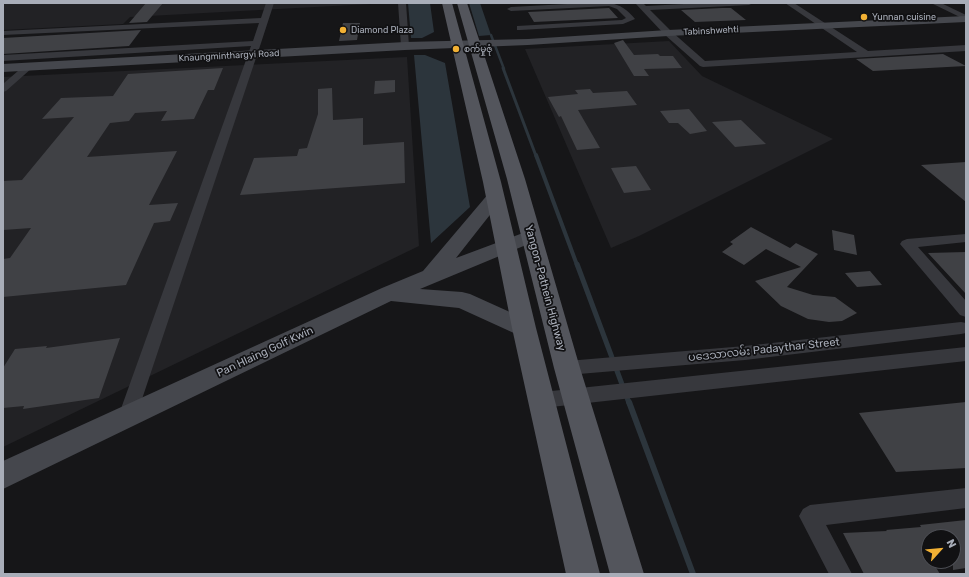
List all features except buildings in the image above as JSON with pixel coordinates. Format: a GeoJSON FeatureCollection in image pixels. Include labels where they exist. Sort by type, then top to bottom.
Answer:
{"type":"FeatureCollection","features":[{"type":"Feature","properties":{"kind":"main road"},"geometry":{"type":"LineString","coordinates":[[446,3],[456,44],[462,61],[495,197],[524,328],[583,574]]}},
{"type":"Feature","properties":{"kind":"main road","name":"Yangon-Pathein Highway"},"geometry":{"type":"LineString","coordinates":[[462,3],[473,43],[516,179],[575,397],[627,574]]}},
{"type":"Feature","properties":{"kind":"street"},"geometry":{"type":"LineString","coordinates":[[127,417],[270,3]]}},
{"type":"Feature","properties":{"kind":"street"},"geometry":{"type":"LineString","coordinates":[[402,3],[405,46]]}},
{"type":"Feature","properties":{"kind":"street"},"geometry":{"type":"LineString","coordinates":[[642,6],[747,3]]}},
{"type":"Feature","properties":{"kind":"street"},"geometry":{"type":"LineString","coordinates":[[789,3],[866,54]]}},
{"type":"Feature","properties":{"kind":"street"},"geometry":{"type":"LineString","coordinates":[[935,3],[966,18]]}},
{"type":"Feature","properties":{"kind":"street"},"geometry":{"type":"LineString","coordinates":[[609,4],[620,7],[630,19],[623,22],[514,16],[609,4]]}},
{"type":"Feature","properties":{"kind":"street"},"geometry":{"type":"LineString","coordinates":[[642,6],[668,33],[703,64],[966,48]]}},
{"type":"Feature","properties":{"kind":"street"},"geometry":{"type":"LineString","coordinates":[[514,16],[528,42]]}},
{"type":"Feature","properties":{"kind":"street","name":"Tabinshwehti"},"geometry":{"type":"LineString","coordinates":[[456,44],[528,42],[668,33],[966,18]]}},
{"type":"Feature","properties":{"kind":"street"},"geometry":{"type":"LineString","coordinates":[[3,33],[264,20]]}},
{"type":"Feature","properties":{"kind":"street"},"geometry":{"type":"LineString","coordinates":[[424,45],[452,27]]}},
{"type":"Feature","properties":{"kind":"street","name":"Knaungminthargyi Road"},"geometry":{"type":"LineString","coordinates":[[3,68],[255,49],[456,44]]}},
{"type":"Feature","properties":{"kind":"street"},"geometry":{"type":"LineString","coordinates":[[424,45],[462,61]]}},
{"type":"Feature","properties":{"kind":"street"},"geometry":{"type":"LineString","coordinates":[[3,58],[255,49]]}},
{"type":"Feature","properties":{"kind":"street"},"geometry":{"type":"LineString","coordinates":[[3,89],[29,66]]}},
{"type":"Feature","properties":{"kind":"street"},"geometry":{"type":"LineString","coordinates":[[429,278],[495,197]]}},
{"type":"Feature","properties":{"kind":"street","name":"Pan Hlaing Golf Kwin"},"geometry":{"type":"LineString","coordinates":[[3,475],[389,293],[531,236]]}},
{"type":"Feature","properties":{"kind":"street"},"geometry":{"type":"LineString","coordinates":[[966,238],[907,244],[966,311]]}},
{"type":"Feature","properties":{"kind":"street"},"geometry":{"type":"LineString","coordinates":[[389,293],[462,300],[524,328]]}},
{"type":"Feature","properties":{"kind":"street","name":"ပဒေသာလမ်း Padaythar Street"},"geometry":{"type":"LineString","coordinates":[[567,368],[745,353],[964,326]]}},
{"type":"Feature","properties":{"kind":"street"},"geometry":{"type":"LineString","coordinates":[[542,400],[966,354]]}},
{"type":"Feature","properties":{"kind":"street"},"geometry":{"type":"LineString","coordinates":[[841,574],[810,516],[966,498]]}},
{"type":"Feature","properties":{"kind":"shaded area"},"geometry":{"type":"Polygon","coordinates":[[[3,3],[389,3],[130,17],[123,24],[3,30],[3,3]]]}},
{"type":"Feature","properties":{"kind":"shaded area"},"geometry":{"type":"Polygon","coordinates":[[[408,3],[430,3],[434,32],[422,38],[411,38],[408,3]]]}},
{"type":"Feature","properties":{"kind":"shaded area"},"geometry":{"type":"Polygon","coordinates":[[[469,3],[480,3],[491,35],[479,36],[469,3]]]}},
{"type":"Feature","properties":{"kind":"shaded area"},"geometry":{"type":"Polygon","coordinates":[[[669,41],[702,76],[833,139],[639,236],[611,248],[525,49],[669,41]]]}},
{"type":"Feature","properties":{"kind":"shaded area"},"geometry":{"type":"Polygon","coordinates":[[[414,55],[425,55],[445,63],[470,207],[431,243],[414,55]]]}},
{"type":"Feature","properties":{"kind":"shaded area"},"geometry":{"type":"Polygon","coordinates":[[[407,57],[419,246],[3,447],[3,77],[407,57]]]}},
{"type":"Feature","properties":{"kind":"waterway"},"geometry":{"type":"LineString","coordinates":[[491,35],[504,69]]}},
{"type":"Feature","properties":{"kind":"waterway"},"geometry":{"type":"LineString","coordinates":[[503,68],[536,156]]}},
{"type":"Feature","properties":{"kind":"waterway"},"geometry":{"type":"LineString","coordinates":[[536,155],[577,265]]}},
{"type":"Feature","properties":{"kind":"waterway"},"geometry":{"type":"LineString","coordinates":[[577,264],[629,403]]}},
{"type":"Feature","properties":{"kind":"waterway"},"geometry":{"type":"LineString","coordinates":[[629,402],[693,574]]}},
{"type":"Feature","properties":{"kind":"place","name":"Yunnan cuisine"},"geometry":{"type":"Point","coordinates":[864,17]}},
{"type":"Feature","properties":{"kind":"place","name":"Diamond Plaza"},"geometry":{"type":"Point","coordinates":[343,30]}},
{"type":"Feature","properties":{"kind":"place","name":"စက်မှုဇုံ"},"geometry":{"type":"Point","coordinates":[456,49]}}]}
